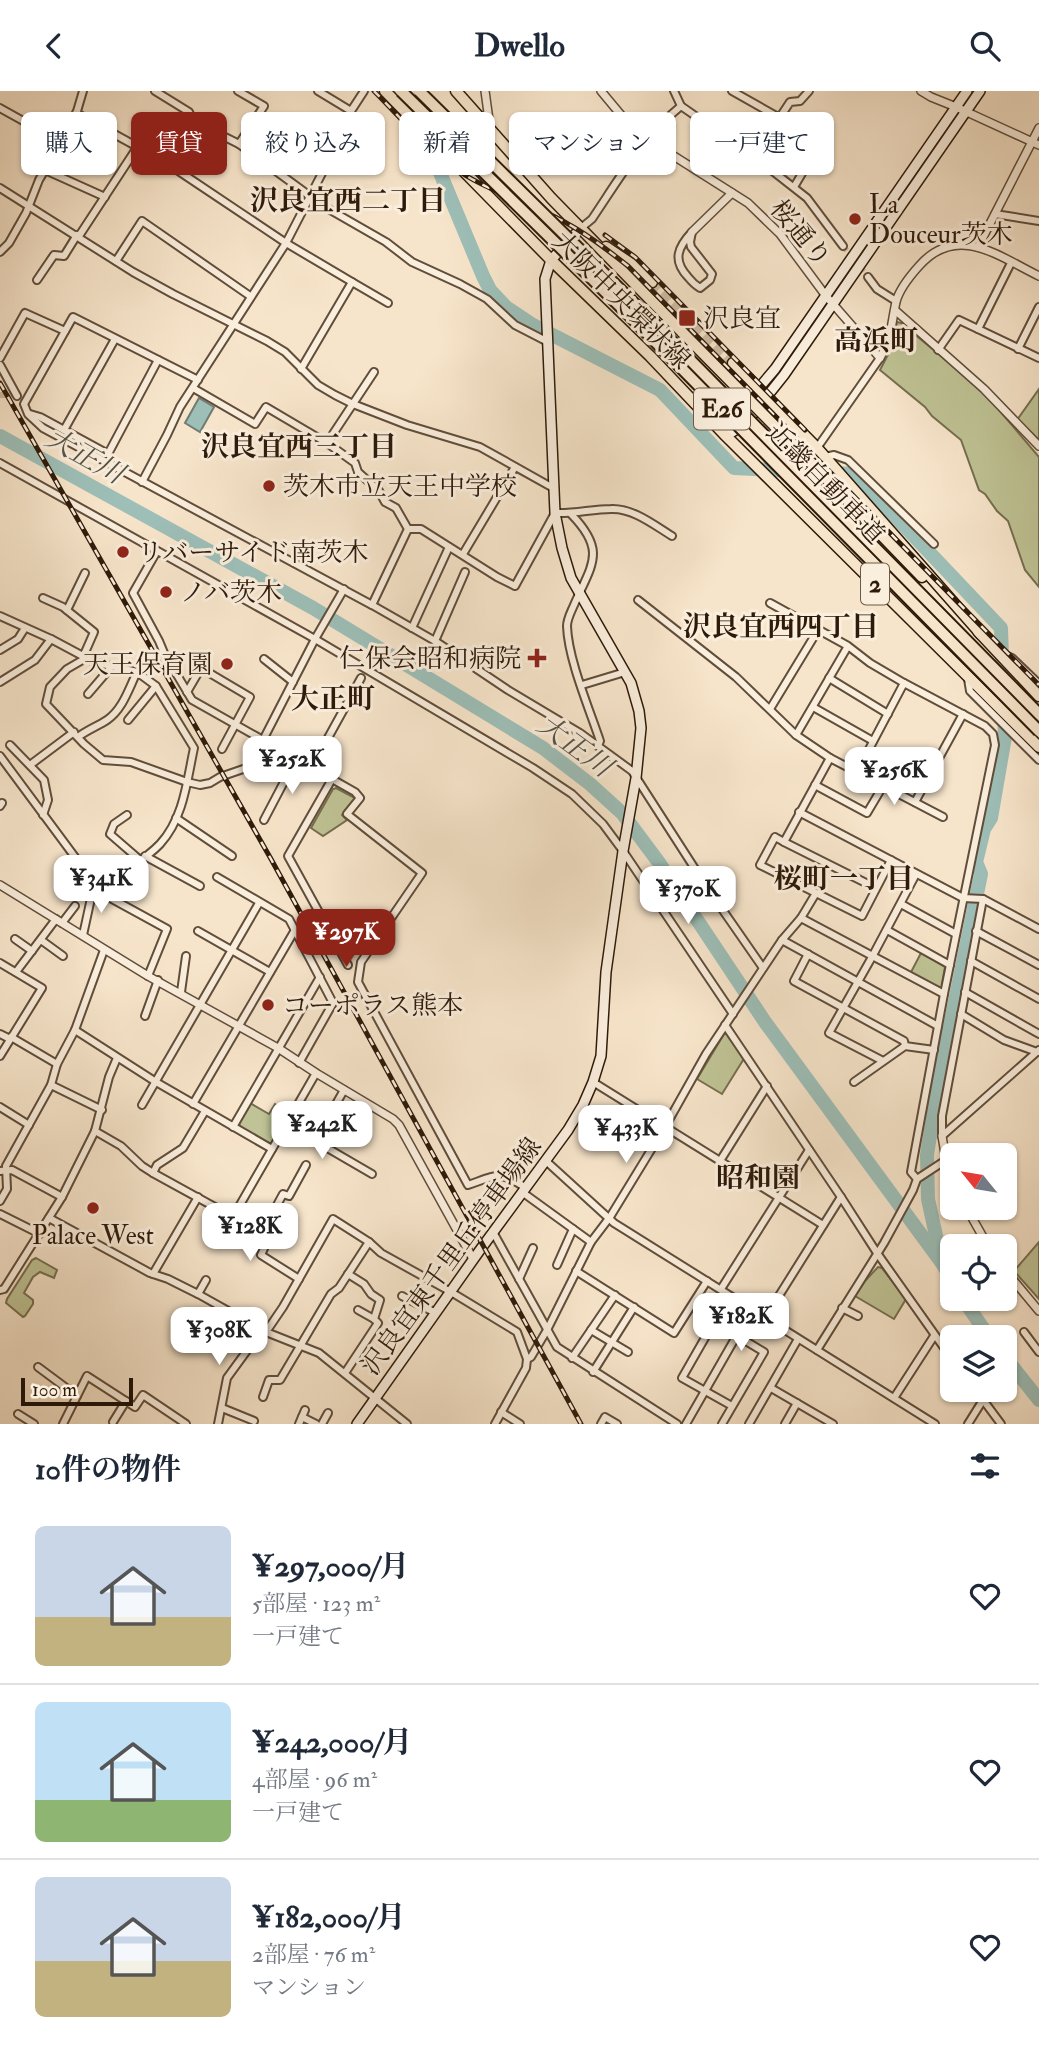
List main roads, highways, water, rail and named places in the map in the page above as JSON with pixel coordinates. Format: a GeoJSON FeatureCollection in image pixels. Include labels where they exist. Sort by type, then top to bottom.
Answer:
{"type":"FeatureCollection","features":[{"type":"Feature","properties":{"kind":"highway","name":"近畿自動車道"},"geometry":{"type":"LineString","coordinates":[[401,91],[632,318],[1039,731]]}},
{"type":"Feature","properties":{"kind":"highway","name":"近畿自動車道"},"geometry":{"type":"LineString","coordinates":[[419,91],[640,309],[1039,714]]}},
{"type":"Feature","properties":{"kind":"main road","name":"大阪中央環状線"},"geometry":{"type":"LineString","coordinates":[[385,91],[1039,747]]}},
{"type":"Feature","properties":{"kind":"main road","name":"大阪中央環状線"},"geometry":{"type":"LineString","coordinates":[[456,91],[482,123],[683,333],[1039,696]]}},
{"type":"Feature","properties":{"kind":"main road"},"geometry":{"type":"LineString","coordinates":[[726,436],[746,424],[768,397],[967,91]]}},
{"type":"Feature","properties":{"kind":"main road"},"geometry":{"type":"LineString","coordinates":[[726,436],[736,415],[829,300],[980,91]]}},
{"type":"Feature","properties":{"kind":"main road"},"geometry":{"type":"LineString","coordinates":[[551,260],[585,231]]}},
{"type":"Feature","properties":{"kind":"main road","name":"2"},"geometry":{"type":"LineString","coordinates":[[585,231],[636,267],[652,282]]}},
{"type":"Feature","properties":{"kind":"main road","name":"沢良宜東千里丘停車場線"},"geometry":{"type":"LineString","coordinates":[[358,1424],[473,1259],[546,1161],[583,1104],[601,1056],[606,972],[636,781],[641,728],[634,689],[571,578],[555,513],[545,279],[551,260]]}},
{"type":"Feature","properties":{"kind":"main road"},"geometry":{"type":"LineString","coordinates":[[733,363],[817,448],[981,634]]}},
{"type":"Feature","properties":{"kind":"water"},"geometry":{"type":"Polygon","coordinates":[[[199,398],[214,407],[200,432],[185,423],[199,398]]]}},
{"type":"Feature","properties":{"kind":"waterway"},"geometry":{"type":"LineString","coordinates":[[421,91],[426,139],[483,276],[490,290],[506,307],[533,325],[660,390],[734,468],[855,474],[1001,628],[1003,686]]}},
{"type":"Feature","properties":{"kind":"waterway","name":"大正川"},"geometry":{"type":"LineString","coordinates":[[0,436],[313,608],[543,748],[590,784],[622,813],[660,864],[765,1022],[940,1260]]}},
{"type":"Feature","properties":{"kind":"waterway"},"geometry":{"type":"LineString","coordinates":[[940,1254],[928,1199],[927,1155],[938,1085],[981,874],[976,862],[984,829],[991,818],[1005,737],[1004,714]]}},
{"type":"Feature","properties":{"kind":"waterway","name":"大正川"},"geometry":{"type":"LineString","coordinates":[[971,1311],[981,1325]]}},
{"type":"Feature","properties":{"kind":"waterway","name":"大正川"},"geometry":{"type":"LineString","coordinates":[[1017,1372],[1039,1400]]}},
{"type":"Feature","properties":{"kind":"tunnel"},"geometry":{"type":"LineString","coordinates":[[843,246],[868,277]]}},
{"type":"Feature","properties":{"kind":"tunnel"},"geometry":{"type":"LineString","coordinates":[[652,282],[733,363]]}},
{"type":"Feature","properties":{"kind":"tunnel"},"geometry":{"type":"LineString","coordinates":[[0,395],[13,395]]}},
{"type":"Feature","properties":{"kind":"railway"},"geometry":{"type":"LineString","coordinates":[[374,91],[417,136],[465,175],[567,223],[628,266],[1039,685]]}},
{"type":"Feature","properties":{"kind":"railway"},"geometry":{"type":"LineString","coordinates":[[605,235],[635,257],[805,430]]}},
{"type":"Feature","properties":{"kind":"railway"},"geometry":{"type":"LineString","coordinates":[[0,383],[271,859],[581,1424]]}},
{"type":"Feature","properties":{"kind":"place","name":"La Douceur茨木"},"geometry":{"type":"Point","coordinates":[855,219]}},
{"type":"Feature","properties":{"kind":"place","name":"沢良宜"},"geometry":{"type":"Point","coordinates":[687,318]}},
{"type":"Feature","properties":{"kind":"place","name":"茨木市立天王中学校"},"geometry":{"type":"Point","coordinates":[269,486]}},
{"type":"Feature","properties":{"kind":"place","name":"リバーサイド南茨木"},"geometry":{"type":"Point","coordinates":[123,552]}},
{"type":"Feature","properties":{"kind":"place","name":"ノバ茨木"},"geometry":{"type":"Point","coordinates":[166,592]}},
{"type":"Feature","properties":{"kind":"place","name":"仁保会昭和病院"},"geometry":{"type":"Point","coordinates":[537,658]}},
{"type":"Feature","properties":{"kind":"place","name":"天王保育園"},"geometry":{"type":"Point","coordinates":[227,664]}},
{"type":"Feature","properties":{"kind":"place","name":"コーポラス熊本"},"geometry":{"type":"Point","coordinates":[268,1005]}},
{"type":"Feature","properties":{"kind":"place","name":"Palace West"},"geometry":{"type":"Point","coordinates":[93,1208]}},
{"type":"Feature","properties":{"kind":"district","name":"沢良宜西二丁目"},"geometry":{"type":"Point","coordinates":[348,200]}},
{"type":"Feature","properties":{"kind":"district","name":"高浜町"},"geometry":{"type":"Point","coordinates":[876,340]}},
{"type":"Feature","properties":{"kind":"district","name":"沢良宜西三丁目"},"geometry":{"type":"Point","coordinates":[299,446]}},
{"type":"Feature","properties":{"kind":"district","name":"沢良宜西四丁目"},"geometry":{"type":"Point","coordinates":[781,626]}},
{"type":"Feature","properties":{"kind":"district","name":"大正町"},"geometry":{"type":"Point","coordinates":[333,698]}},
{"type":"Feature","properties":{"kind":"district","name":"桜町一丁目"},"geometry":{"type":"Point","coordinates":[844,878]}},
{"type":"Feature","properties":{"kind":"district","name":"昭和園"},"geometry":{"type":"Point","coordinates":[758,1177]}}]}
